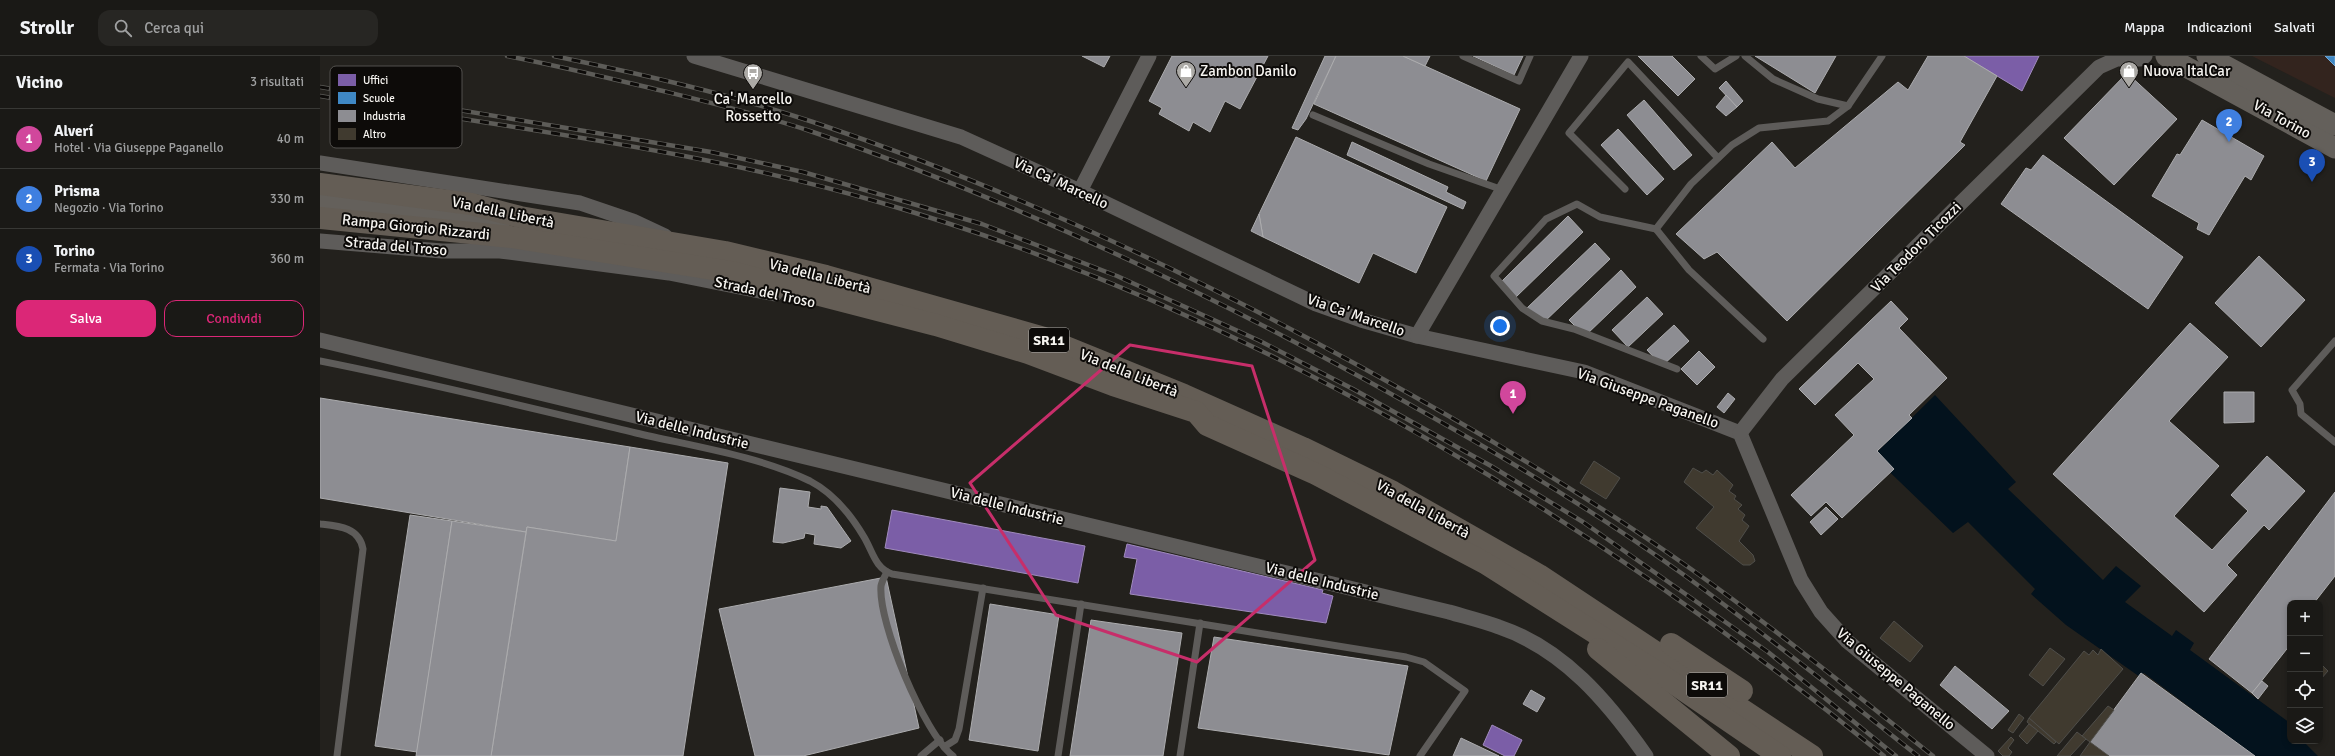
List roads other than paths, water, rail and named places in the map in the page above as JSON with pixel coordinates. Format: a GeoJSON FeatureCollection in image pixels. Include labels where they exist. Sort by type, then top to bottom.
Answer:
{"type":"FeatureCollection","features":[{"type":"Feature","properties":{"kind":"highway","name":"Via della Libertà"},"geometry":{"type":"LineString","coordinates":[[320,184],[471,204],[520,218],[679,243],[826,276],[1041,336],[1184,395],[1352,471],[1489,545],[1532,582],[1812,756]]}},
{"type":"Feature","properties":{"kind":"highway","name":"Rampa Giorgio Rizzardi"},"geometry":{"type":"LineString","coordinates":[[320,218],[511,237]]}},
{"type":"Feature","properties":{"kind":"highway","name":"Via della Libertà"},"geometry":{"type":"LineString","coordinates":[[511,237],[739,274],[943,327],[1028,353],[1113,385],[1196,412],[1207,425],[1316,474],[1485,563],[1532,582]]}},
{"type":"Feature","properties":{"kind":"highway"},"geometry":{"type":"LineString","coordinates":[[1532,582],[1566,625],[1729,756]]}},
{"type":"Feature","properties":{"kind":"highway"},"geometry":{"type":"LineString","coordinates":[[1532,582],[1620,612],[1703,664],[1777,718],[1815,756]]}},
{"type":"Feature","properties":{"kind":"highway","name":"Via della Libertà"},"geometry":{"type":"LineString","coordinates":[[1597,623],[1780,756]]}},
{"type":"Feature","properties":{"kind":"street","name":"Via Ca' Marcello"},"geometry":{"type":"LineString","coordinates":[[694,56],[961,137],[1080,191],[1316,304],[1361,320],[1417,336]]}},
{"type":"Feature","properties":{"kind":"street"},"geometry":{"type":"LineString","coordinates":[[1080,191],[1149,56]]}},
{"type":"Feature","properties":{"kind":"street"},"geometry":{"type":"LineString","coordinates":[[1417,336],[1581,56]]}},
{"type":"Feature","properties":{"kind":"street","name":"Via Teodoro Ticozzi"},"geometry":{"type":"LineString","coordinates":[[1740,433],[1782,379],[2100,62],[2117,59],[2140,59],[2145,56]]}},
{"type":"Feature","properties":{"kind":"street","name":"Via Torino"},"geometry":{"type":"LineString","coordinates":[[2166,56],[2335,148]]}},
{"type":"Feature","properties":{"kind":"street","name":"Via Torino"},"geometry":{"type":"LineString","coordinates":[[2219,59],[2335,125]]}},
{"type":"Feature","properties":{"kind":"street"},"geometry":{"type":"LineString","coordinates":[[320,163],[580,203],[633,220],[679,243]]}},
{"type":"Feature","properties":{"kind":"street"},"geometry":{"type":"LineString","coordinates":[[320,201],[464,216],[520,218]]}},
{"type":"Feature","properties":{"kind":"street","name":"Strada del Troso"},"geometry":{"type":"LineString","coordinates":[[320,241],[442,251],[500,250],[572,259],[725,283],[825,305],[983,346],[1101,387],[1196,412]]}},
{"type":"Feature","properties":{"kind":"street","name":"Via Giuseppe Paganello"},"geometry":{"type":"LineString","coordinates":[[1417,336],[1584,372],[1740,433],[1801,580],[1821,612],[1847,641],[1988,756]]}},
{"type":"Feature","properties":{"kind":"street","name":"Via delle Industrie"},"geometry":{"type":"LineString","coordinates":[[320,340],[1441,610],[1500,627],[1555,657],[1586,681],[1616,714],[1646,756]]}},
{"type":"Feature","properties":{"kind":"lane"},"geometry":{"type":"LineString","coordinates":[[1463,56],[1519,81],[1530,56]]}},
{"type":"Feature","properties":{"kind":"lane"},"geometry":{"type":"LineString","coordinates":[[1701,56],[1715,70],[1736,56]]}},
{"type":"Feature","properties":{"kind":"lane"},"geometry":{"type":"LineString","coordinates":[[1745,56],[1774,79],[1818,99],[1848,106]]}},
{"type":"Feature","properties":{"kind":"lane"},"geometry":{"type":"LineString","coordinates":[[1656,229],[1691,184],[1732,144],[1759,128],[1828,121],[1848,106],[1882,56]]}},
{"type":"Feature","properties":{"kind":"lane"},"geometry":{"type":"LineString","coordinates":[[1625,190],[1569,133],[1628,62],[1718,158]]}},
{"type":"Feature","properties":{"kind":"lane"},"geometry":{"type":"LineString","coordinates":[[1313,115],[1429,164],[1503,190]]}},
{"type":"Feature","properties":{"kind":"lane"},"geometry":{"type":"LineString","coordinates":[[1677,369],[1574,329],[1542,321],[1522,308],[1494,276],[1546,219],[1577,204],[1600,217],[1656,229],[1689,270],[1763,339]]}},
{"type":"Feature","properties":{"kind":"lane"},"geometry":{"type":"LineString","coordinates":[[2335,341],[2292,390],[2300,404],[2301,414],[2335,442]]}},
{"type":"Feature","properties":{"kind":"lane"},"geometry":{"type":"LineString","coordinates":[[320,361],[400,377],[737,457],[798,476],[829,493],[865,538],[880,568],[887,572],[1406,657],[1424,662],[1465,691],[1420,756]]}},
{"type":"Feature","properties":{"kind":"lane"},"geometry":{"type":"LineString","coordinates":[[320,524],[338,526],[351,530],[360,539],[363,549],[337,756]]}},
{"type":"Feature","properties":{"kind":"lane"},"geometry":{"type":"LineString","coordinates":[[887,572],[881,584],[881,593],[888,633],[913,695],[944,747],[953,756]]}},
{"type":"Feature","properties":{"kind":"lane"},"geometry":{"type":"LineString","coordinates":[[944,747],[955,740],[960,729],[983,588]]}},
{"type":"Feature","properties":{"kind":"lane"},"geometry":{"type":"LineString","coordinates":[[1058,756],[1080,604]]}},
{"type":"Feature","properties":{"kind":"lane"},"geometry":{"type":"LineString","coordinates":[[1180,756],[1200,624]]}},
{"type":"Feature","properties":{"kind":"lane"},"geometry":{"type":"LineString","coordinates":[[921,756],[940,740]]}},
{"type":"Feature","properties":{"kind":"water"},"geometry":{"type":"Polygon","coordinates":[[[1935,395],[2016,482],[2008,489],[2103,580],[2116,566],[2141,586],[2125,602],[2172,636],[2176,630],[2194,643],[2190,650],[2287,721],[2287,744],[2306,744],[2318,756],[2255,756],[2144,673],[2140,677],[2066,625],[2031,594],[2035,589],[1968,522],[1953,533],[1873,456],[1935,395]]]}},
{"type":"Feature","properties":{"kind":"railway"},"geometry":{"type":"LineString","coordinates":[[507,56],[586,73],[755,114],[882,156],[1023,212],[1229,308],[1364,379],[1446,425],[1527,472],[1606,522],[1714,597],[1802,664],[1918,756]]}},
{"type":"Feature","properties":{"kind":"railway"},"geometry":{"type":"LineString","coordinates":[[554,56],[652,77],[749,102],[813,122],[884,147],[1025,202],[1162,264],[1297,332],[1489,439],[1612,515],[1691,569],[1753,614],[1933,756]]}},
{"type":"Feature","properties":{"kind":"railway"},"geometry":{"type":"LineString","coordinates":[[320,87],[330,89]]}},
{"type":"Feature","properties":{"kind":"railway"},"geometry":{"type":"LineString","coordinates":[[320,96],[330,98]]}},
{"type":"Feature","properties":{"kind":"railway"},"geometry":{"type":"LineString","coordinates":[[462,111],[711,152],[803,172],[982,224],[1117,276],[1260,341],[1353,389],[1491,466],[1583,522],[1768,652],[1896,756]]}},
{"type":"Feature","properties":{"kind":"railway"},"geometry":{"type":"LineString","coordinates":[[462,119],[673,154],[813,184],[882,203],[1019,248],[1152,301],[1283,361],[1410,429],[1534,503],[1654,583],[1771,667],[1884,756]]}},
{"type":"Feature","properties":{"kind":"place","name":"Zambon Danilo"},"geometry":{"type":"Point","coordinates":[1186,88]}},
{"type":"Feature","properties":{"kind":"place","name":"Nuova ItalCar"},"geometry":{"type":"Point","coordinates":[2129,88]}},
{"type":"Feature","properties":{"kind":"place","name":"Ca' Marcello Rossetto"},"geometry":{"type":"Point","coordinates":[753,90]}},
{"type":"Feature","properties":{"kind":"place","name":"Prisma"},"geometry":{"type":"Point","coordinates":[2229,142]}},
{"type":"Feature","properties":{"kind":"place","name":"Torino"},"geometry":{"type":"Point","coordinates":[2312,182]}},
{"type":"Feature","properties":{"kind":"place","name":"Alverí"},"geometry":{"type":"Point","coordinates":[1513,414]}}]}
